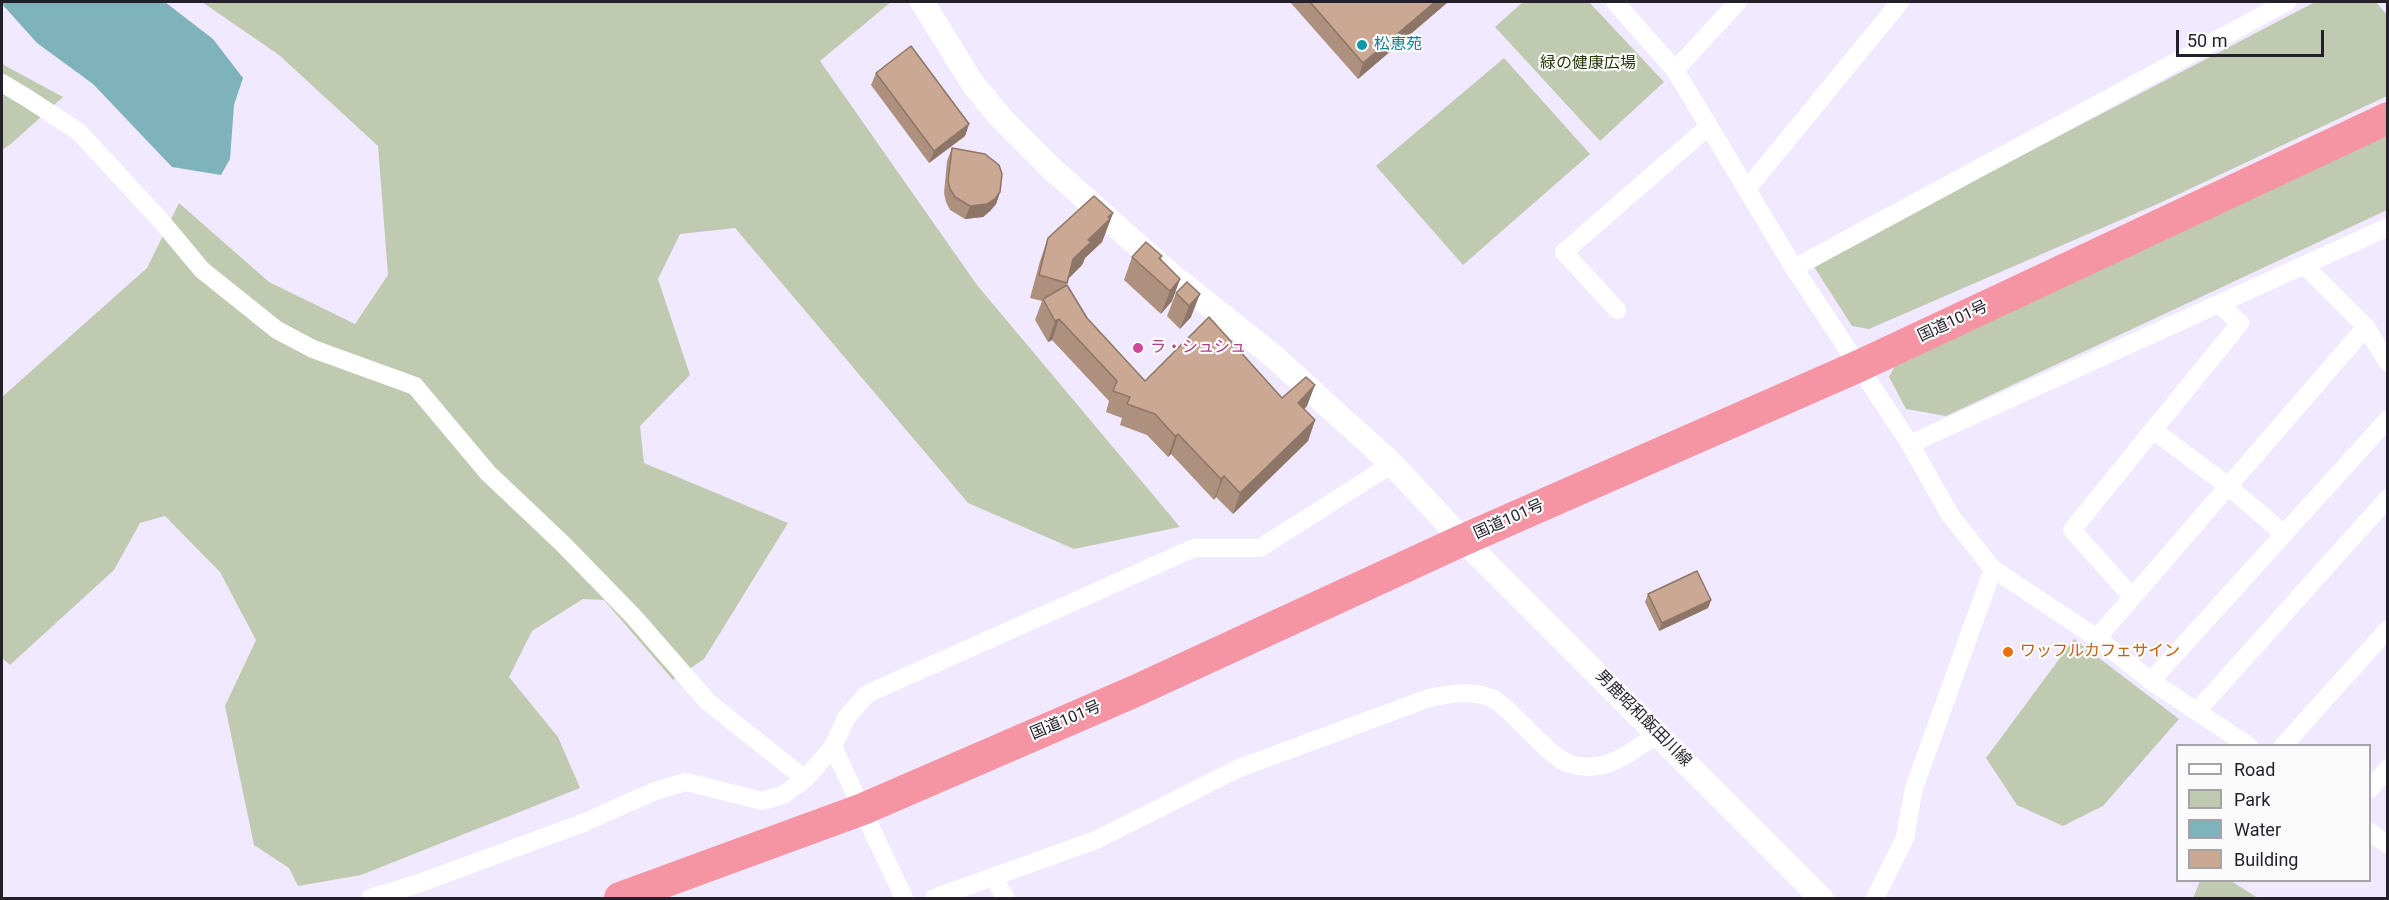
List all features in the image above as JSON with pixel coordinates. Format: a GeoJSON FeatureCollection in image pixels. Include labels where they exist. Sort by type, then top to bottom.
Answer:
{"type":"FeatureCollection","features":[{"type":"Feature","properties":{"kind":"highway","name":"国道101号"},"geometry":{"type":"LineString","coordinates":[[621,898],[863,808],[1133,692],[1463,540],[1859,366],[2388,118]]}},
{"type":"Feature","properties":{"kind":"street","name":"男鹿昭和飯田川線"},"geometry":{"type":"LineString","coordinates":[[922,2],[973,84],[1001,118],[1051,168],[1170,274],[1272,355],[1392,464],[1463,540],[1821,898]]}},
{"type":"Feature","properties":{"kind":"street"},"geometry":{"type":"LineString","coordinates":[[1615,2],[1675,70],[1794,268],[1910,444],[1950,515],[1993,569],[2097,638],[2151,681],[2246,744]]}},
{"type":"Feature","properties":{"kind":"street"},"geometry":{"type":"LineString","coordinates":[[1675,70],[1738,2]]}},
{"type":"Feature","properties":{"kind":"street"},"geometry":{"type":"LineString","coordinates":[[1747,189],[1900,2]]}},
{"type":"Feature","properties":{"kind":"street"},"geometry":{"type":"LineString","coordinates":[[1794,268],[2287,2]]}},
{"type":"Feature","properties":{"kind":"street"},"geometry":{"type":"LineString","coordinates":[[2,84],[79,132],[155,213],[202,270],[277,330],[313,349],[415,386],[488,472],[634,617],[708,702],[805,779]]}},
{"type":"Feature","properties":{"kind":"street"},"geometry":{"type":"LineString","coordinates":[[1617,310],[1564,252],[1709,126]]}},
{"type":"Feature","properties":{"kind":"street"},"geometry":{"type":"LineString","coordinates":[[1910,444],[2388,227]]}},
{"type":"Feature","properties":{"kind":"street"},"geometry":{"type":"LineString","coordinates":[[2304,265],[2366,327],[2388,363]]}},
{"type":"Feature","properties":{"kind":"street"},"geometry":{"type":"LineString","coordinates":[[2132,597],[2072,530],[2241,323],[2220,304]]}},
{"type":"Feature","properties":{"kind":"street"},"geometry":{"type":"LineString","coordinates":[[2097,638],[2366,327]]}},
{"type":"Feature","properties":{"kind":"street"},"geometry":{"type":"LineString","coordinates":[[2151,681],[2388,418]]}},
{"type":"Feature","properties":{"kind":"street"},"geometry":{"type":"LineString","coordinates":[[2153,430],[2228,486],[2284,534]]}},
{"type":"Feature","properties":{"kind":"street"},"geometry":{"type":"LineString","coordinates":[[370,898],[417,884],[583,823],[655,790],[686,782],[762,801],[783,795],[805,779],[833,747],[846,718],[867,694],[1194,548],[1260,548],[1392,464]]}},
{"type":"Feature","properties":{"kind":"street"},"geometry":{"type":"LineString","coordinates":[[2197,711],[2388,498]]}},
{"type":"Feature","properties":{"kind":"street"},"geometry":{"type":"LineString","coordinates":[[1875,898],[1905,838],[1914,788],[1993,569]]}},
{"type":"Feature","properties":{"kind":"street"},"geometry":{"type":"LineString","coordinates":[[2285,744],[2388,629]]}},
{"type":"Feature","properties":{"kind":"street"},"geometry":{"type":"LineString","coordinates":[[934,898],[994,879],[1096,840],[1237,769],[1430,698],[1461,692],[1490,697],[1570,764],[1597,766],[1625,758],[1658,734]]}},
{"type":"Feature","properties":{"kind":"street"},"geometry":{"type":"LineString","coordinates":[[833,747],[904,898]]}},
{"type":"Feature","properties":{"kind":"street"},"geometry":{"type":"LineString","coordinates":[[2371,788],[2388,768]]}},
{"type":"Feature","properties":{"kind":"street"},"geometry":{"type":"LineString","coordinates":[[2371,833],[2388,845]]}},
{"type":"Feature","properties":{"kind":"street"},"geometry":{"type":"LineString","coordinates":[[994,879],[1006,898]]}},
{"type":"Feature","properties":{"kind":"green space"},"geometry":{"type":"Polygon","coordinates":[[[202,2],[891,2],[820,61],[977,285],[1180,527],[1074,549],[968,503],[735,228],[680,234],[658,279],[690,375],[640,426],[644,463],[788,523],[704,659],[673,680],[604,600],[583,599],[532,631],[509,677],[558,737],[580,788],[361,875],[298,886],[289,868],[254,845],[225,706],[256,640],[220,572],[165,516],[140,523],[114,570],[10,665],[2,658],[2,397],[147,268],[179,203],[269,282],[355,324],[388,275],[378,146],[279,55],[202,2]]]}},
{"type":"Feature","properties":{"kind":"green space","name":"緑の健康広場"},"geometry":{"type":"Polygon","coordinates":[[[1523,2],[1589,2],[1664,82],[1600,141],[1495,27],[1523,2]]]}},
{"type":"Feature","properties":{"kind":"green space"},"geometry":{"type":"Polygon","coordinates":[[[2315,2],[2376,2],[2387,15],[2387,96],[2162,202],[1869,329],[1852,326],[1813,265],[2315,2]]]}},
{"type":"Feature","properties":{"kind":"green space"},"geometry":{"type":"Polygon","coordinates":[[[1504,58],[1590,154],[1463,265],[1376,166],[1504,58]]]}},
{"type":"Feature","properties":{"kind":"green space"},"geometry":{"type":"Polygon","coordinates":[[[2,64],[63,97],[2,150],[2,64]]]}},
{"type":"Feature","properties":{"kind":"green space"},"geometry":{"type":"Polygon","coordinates":[[[2387,133],[2387,210],[1946,416],[1906,409],[1889,377],[1897,362],[2387,133]]]}},
{"type":"Feature","properties":{"kind":"green space"},"geometry":{"type":"Polygon","coordinates":[[[2074,639],[2179,719],[2103,806],[2063,826],[2017,805],[1986,758],[2074,639]]]}},
{"type":"Feature","properties":{"kind":"green space"},"geometry":{"type":"Polygon","coordinates":[[[2200,882],[2233,882],[2258,898],[2193,898],[2200,882]]]}},
{"type":"Feature","properties":{"kind":"water"},"geometry":{"type":"Polygon","coordinates":[[[2,2],[165,2],[213,39],[243,78],[234,105],[230,159],[221,175],[172,167],[93,84],[37,43],[2,2]]]}},
{"type":"Feature","properties":{"kind":"building","name":"松恵苑"},"geometry":{"type":"Polygon","coordinates":[[[1310,2],[1435,2],[1363,63],[1310,2]]]}},
{"type":"Feature","properties":{"kind":"building"},"geometry":{"type":"Polygon","coordinates":[[[911,46],[969,124],[934,151],[876,73],[911,46]]]}},
{"type":"Feature","properties":{"kind":"building"},"geometry":{"type":"Polygon","coordinates":[[[952,148],[985,154],[999,165],[1002,174],[1000,192],[995,199],[987,204],[970,206],[955,197],[948,181],[952,148]]]}},
{"type":"Feature","properties":{"kind":"building"},"geometry":{"type":"Polygon","coordinates":[[[1094,196],[1113,213],[1108,217],[1110,219],[1088,240],[1091,242],[1073,259],[1067,283],[1039,275],[1048,238],[1094,196]]]}},
{"type":"Feature","properties":{"kind":"building"},"geometry":{"type":"Polygon","coordinates":[[[1146,242],[1162,256],[1159,258],[1180,279],[1170,291],[1132,257],[1146,242]]]}},
{"type":"Feature","properties":{"kind":"building"},"geometry":{"type":"Polygon","coordinates":[[[1187,282],[1200,294],[1189,306],[1176,293],[1187,282]]]}},
{"type":"Feature","properties":{"kind":"building"},"geometry":{"type":"Polygon","coordinates":[[[1067,285],[1087,318],[1145,381],[1209,317],[1282,398],[1306,377],[1315,385],[1298,403],[1315,420],[1240,493],[1224,476],[1221,479],[1178,434],[1175,436],[1155,414],[1127,404],[1130,397],[1113,391],[1117,381],[1059,319],[1055,321],[1043,299],[1067,285]]]}},
{"type":"Feature","properties":{"kind":"building"},"geometry":{"type":"Polygon","coordinates":[[[1697,571],[1711,600],[1662,623],[1648,594],[1697,571]]]}},
{"type":"Feature","properties":{"kind":"place","name":"松恵苑"},"geometry":{"type":"Point","coordinates":[1362,45]}},
{"type":"Feature","properties":{"kind":"place","name":"ラ・シュシュ"},"geometry":{"type":"Point","coordinates":[1138,348]}},
{"type":"Feature","properties":{"kind":"place","name":"ワッフルカフェサイン"},"geometry":{"type":"Point","coordinates":[2008,652]}}]}
